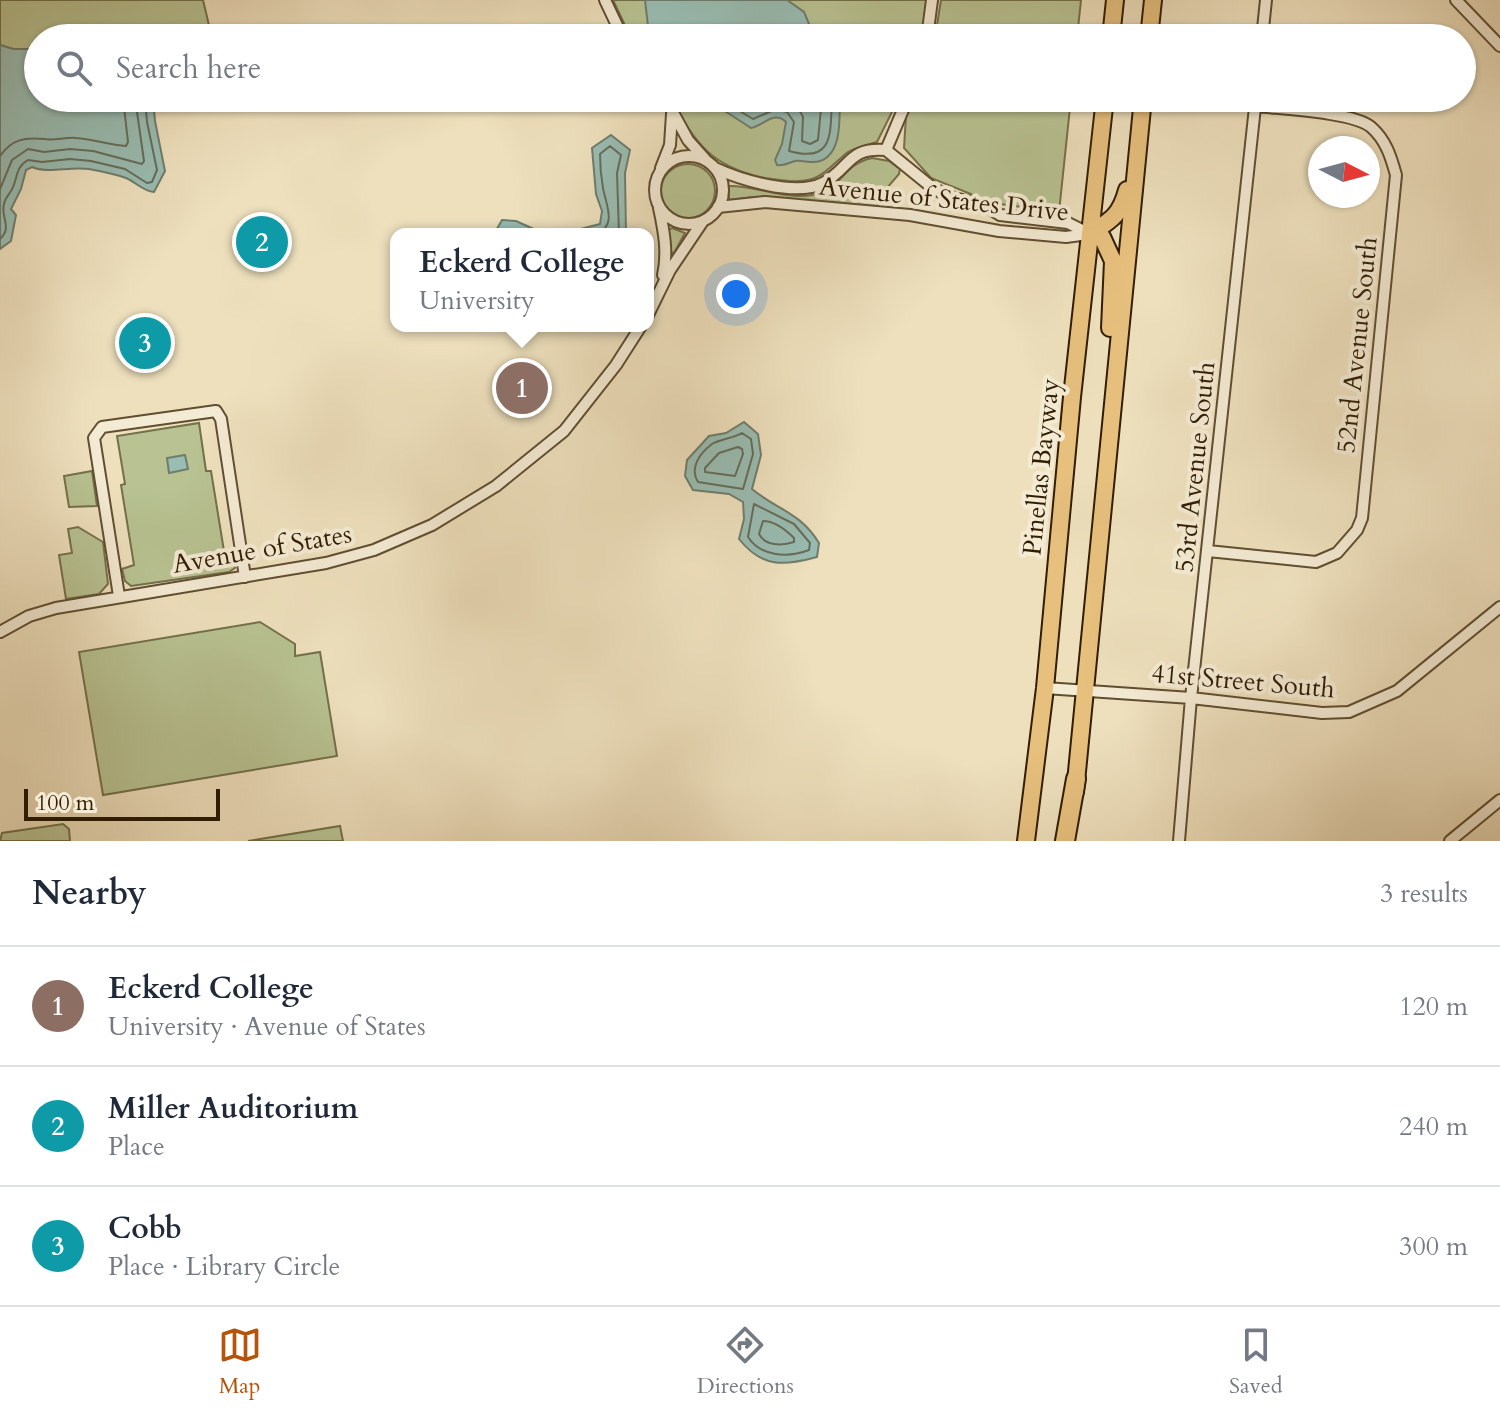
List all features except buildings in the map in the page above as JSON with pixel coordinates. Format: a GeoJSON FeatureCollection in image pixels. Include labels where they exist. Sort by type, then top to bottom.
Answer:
{"type":"FeatureCollection","features":[{"type":"Feature","properties":{"kind":"highway"},"geometry":{"type":"LineString","coordinates":[[1065,841],[1076,779]]}},
{"type":"Feature","properties":{"kind":"main road"},"geometry":{"type":"LineString","coordinates":[[1112,24],[1115,0]]}},
{"type":"Feature","properties":{"kind":"main road"},"geometry":{"type":"LineString","coordinates":[[1150,24],[1153,0]]}},
{"type":"Feature","properties":{"kind":"main road","name":"Pinellas Bayway"},"geometry":{"type":"LineString","coordinates":[[1026,841],[1045,688],[1103,112]]}},
{"type":"Feature","properties":{"kind":"main road"},"geometry":{"type":"LineString","coordinates":[[1071,841],[1142,112]]}},
{"type":"Feature","properties":{"kind":"main road"},"geometry":{"type":"LineString","coordinates":[[1090,234],[1118,213],[1137,154]]}},
{"type":"Feature","properties":{"kind":"main road"},"geometry":{"type":"LineString","coordinates":[[1090,234],[1102,237],[1113,261],[1108,361],[1112,410]]}},
{"type":"Feature","properties":{"kind":"street"},"geometry":{"type":"LineString","coordinates":[[605,0],[616,24]]}},
{"type":"Feature","properties":{"kind":"street"},"geometry":{"type":"LineString","coordinates":[[929,24],[932,0]]}},
{"type":"Feature","properties":{"kind":"street"},"geometry":{"type":"LineString","coordinates":[[1263,24],[1266,0]]}},
{"type":"Feature","properties":{"kind":"street"},"geometry":{"type":"LineString","coordinates":[[1456,0],[1500,46]]}},
{"type":"Feature","properties":{"kind":"street"},"geometry":{"type":"LineString","coordinates":[[654,303],[692,234],[718,207],[723,193],[715,168],[688,140],[672,112]]}},
{"type":"Feature","properties":{"kind":"street"},"geometry":{"type":"LineString","coordinates":[[661,289],[666,260],[665,239],[655,186],[670,145],[672,112]]}},
{"type":"Feature","properties":{"kind":"street"},"geometry":{"type":"LineString","coordinates":[[886,150],[902,112]]}},
{"type":"Feature","properties":{"kind":"street","name":"53rd Avenue South"},"geometry":{"type":"LineString","coordinates":[[1179,841],[1191,698],[1255,112]]}},
{"type":"Feature","properties":{"kind":"street","name":"52nd Avenue South"},"geometry":{"type":"LineString","coordinates":[[1208,551],[1316,562],[1337,553],[1357,530],[1362,518],[1396,175],[1388,147],[1370,125],[1315,112]]}},
{"type":"Feature","properties":{"kind":"street","name":"Avenue of States Drive"},"geometry":{"type":"LineString","coordinates":[[715,168],[737,178],[764,184],[807,187],[822,184],[855,154],[886,150],[934,189],[954,198],[984,205],[1000,215],[1068,223],[1090,234]]}},
{"type":"Feature","properties":{"kind":"street"},"geometry":{"type":"LineString","coordinates":[[659,173],[667,163],[679,157],[705,159]]}},
{"type":"Feature","properties":{"kind":"street"},"geometry":{"type":"LineString","coordinates":[[657,200],[662,211],[672,220],[685,224],[703,221]]}},
{"type":"Feature","properties":{"kind":"street","name":"Avenue of States Drive"},"geometry":{"type":"LineString","coordinates":[[718,207],[765,202],[910,215],[999,231],[1066,237],[1090,234]]}},
{"type":"Feature","properties":{"kind":"street","name":"Avenue of States"},"geometry":{"type":"LineString","coordinates":[[0,632],[29,616],[56,608],[326,563],[374,550],[455,513],[496,486],[564,431],[616,365],[637,332]]}},
{"type":"Feature","properties":{"kind":"street"},"geometry":{"type":"LineString","coordinates":[[119,596],[94,438],[102,427],[174,415],[216,411],[221,419],[245,577]]}},
{"type":"Feature","properties":{"kind":"street","name":"41st Street South"},"geometry":{"type":"LineString","coordinates":[[1045,688],[1191,698],[1322,713],[1349,712],[1397,691],[1500,607]]}},
{"type":"Feature","properties":{"kind":"street"},"geometry":{"type":"LineString","coordinates":[[1450,841],[1500,800]]}},
{"type":"Feature","properties":{"kind":"green space"},"geometry":{"type":"Polygon","coordinates":[[[0,0],[203,0],[209,24],[24,24],[24,49],[0,45],[0,0]]]}},
{"type":"Feature","properties":{"kind":"green space"},"geometry":{"type":"Polygon","coordinates":[[[613,0],[928,0],[924,24],[624,24],[613,0]]]}},
{"type":"Feature","properties":{"kind":"green space"},"geometry":{"type":"Polygon","coordinates":[[[941,0],[1081,0],[1078,24],[937,24],[941,0]]]}},
{"type":"Feature","properties":{"kind":"green space"},"geometry":{"type":"Polygon","coordinates":[[[679,112],[892,112],[877,142],[848,152],[819,176],[797,181],[770,179],[731,167],[707,151],[679,112]]]}},
{"type":"Feature","properties":{"kind":"green space"},"geometry":{"type":"Polygon","coordinates":[[[908,112],[1070,112],[1059,212],[993,203],[931,178],[904,148],[908,112]]]}},
{"type":"Feature","properties":{"kind":"green space"},"geometry":{"type":"Polygon","coordinates":[[[872,158],[889,161],[900,169],[886,189],[886,208],[883,209],[754,197],[729,200],[729,186],[800,196],[822,192],[850,169],[872,158]]]}},
{"type":"Feature","properties":{"kind":"green space"},"geometry":{"type":"Polygon","coordinates":[[[688,164],[707,172],[715,191],[707,210],[688,218],[669,210],[661,191],[669,172],[688,164]]]}},
{"type":"Feature","properties":{"kind":"green space"},"geometry":{"type":"Polygon","coordinates":[[[672,228],[685,233],[674,253],[671,252],[668,230],[672,228]]]}},
{"type":"Feature","properties":{"kind":"green space"},"geometry":{"type":"Polygon","coordinates":[[[199,423],[206,471],[211,471],[224,551],[237,556],[235,568],[229,572],[131,586],[125,581],[122,569],[134,565],[121,485],[125,484],[117,436],[199,423]]]}},
{"type":"Feature","properties":{"kind":"green space"},"geometry":{"type":"Polygon","coordinates":[[[92,471],[97,506],[69,507],[64,476],[92,471]]]}},
{"type":"Feature","properties":{"kind":"green space"},"geometry":{"type":"Polygon","coordinates":[[[78,527],[103,542],[108,584],[99,594],[66,599],[59,555],[72,553],[68,529],[78,527]]]}},
{"type":"Feature","properties":{"kind":"green space"},"geometry":{"type":"Polygon","coordinates":[[[260,622],[295,644],[295,656],[320,652],[337,756],[103,795],[79,652],[260,622]]]}},
{"type":"Feature","properties":{"kind":"green space"},"geometry":{"type":"Polygon","coordinates":[[[63,824],[69,829],[70,841],[0,841],[2,833],[63,824]]]}},
{"type":"Feature","properties":{"kind":"green space"},"geometry":{"type":"Polygon","coordinates":[[[340,826],[343,841],[248,841],[340,826]]]}},
{"type":"Feature","properties":{"kind":"water"},"geometry":{"type":"Polygon","coordinates":[[[645,0],[787,0],[804,12],[809,24],[648,24],[645,0]]]}},
{"type":"Feature","properties":{"kind":"water"},"geometry":{"type":"Polygon","coordinates":[[[0,45],[24,49],[24,112],[154,112],[165,171],[154,192],[126,178],[98,171],[32,167],[26,170],[11,209],[16,215],[11,241],[0,249],[0,45]]]}},
{"type":"Feature","properties":{"kind":"water"},"geometry":{"type":"Polygon","coordinates":[[[726,112],[839,112],[836,143],[827,157],[820,161],[777,165],[775,160],[786,122],[778,117],[751,128],[726,112]]]}},
{"type":"Feature","properties":{"kind":"water"},"geometry":{"type":"Polygon","coordinates":[[[611,135],[630,150],[625,173],[626,228],[584,228],[600,224],[602,211],[596,194],[592,148],[611,135]]]}},
{"type":"Feature","properties":{"kind":"water"},"geometry":{"type":"Polygon","coordinates":[[[502,220],[516,221],[532,228],[497,228],[502,220]]]}},
{"type":"Feature","properties":{"kind":"water"},"geometry":{"type":"Polygon","coordinates":[[[744,422],[758,434],[761,455],[752,489],[804,524],[819,543],[817,557],[784,563],[756,555],[739,539],[744,519],[743,502],[729,494],[693,490],[685,476],[687,460],[709,436],[726,433],[744,422]]]}},
{"type":"Feature","properties":{"kind":"water"},"geometry":{"type":"Polygon","coordinates":[[[185,455],[188,469],[169,473],[167,458],[185,455]]]}},
{"type":"Feature","properties":{"kind":"place","name":"Miller Auditorium"},"geometry":{"type":"Point","coordinates":[262,242]}},
{"type":"Feature","properties":{"kind":"place","name":"Cobb"},"geometry":{"type":"Point","coordinates":[145,343]}},
{"type":"Feature","properties":{"kind":"place","name":"Eckerd College"},"geometry":{"type":"Point","coordinates":[522,388]}}]}
